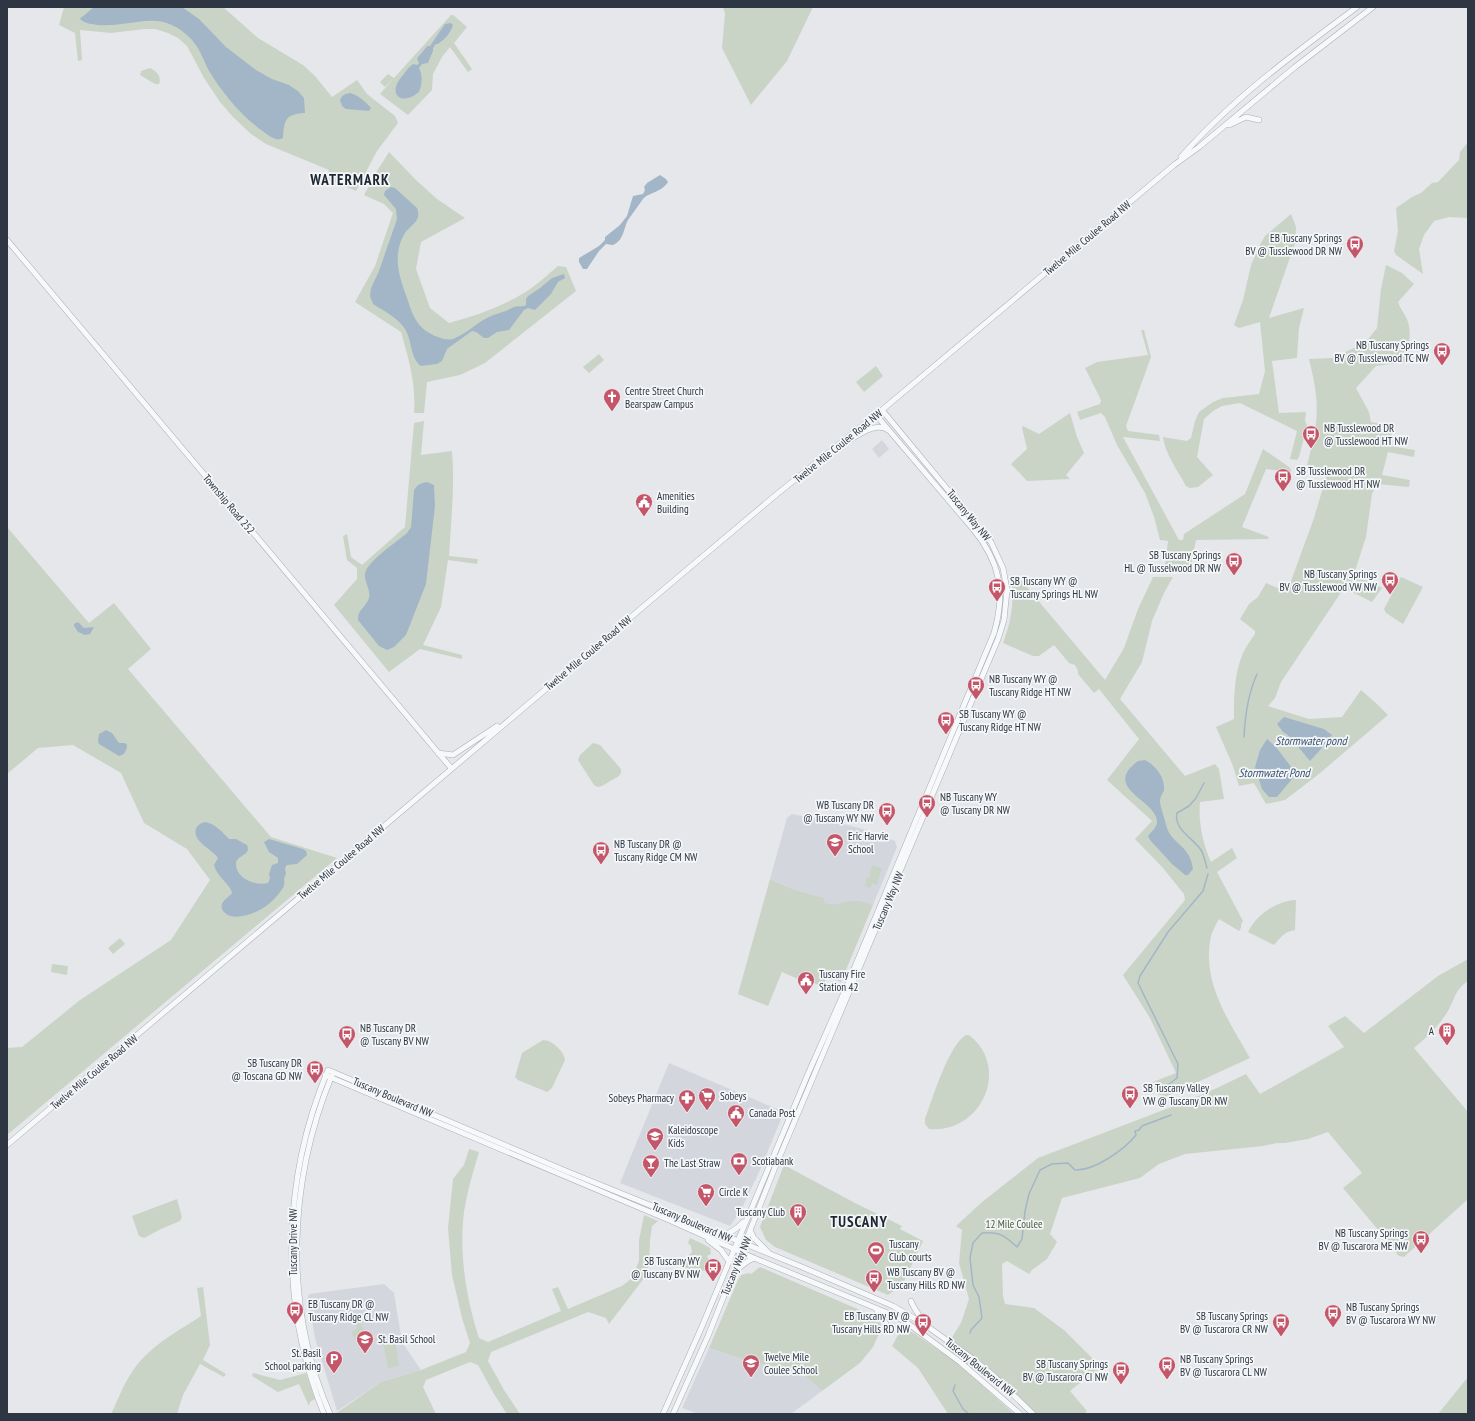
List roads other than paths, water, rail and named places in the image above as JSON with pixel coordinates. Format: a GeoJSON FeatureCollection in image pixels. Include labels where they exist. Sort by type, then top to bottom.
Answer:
{"type":"FeatureCollection","features":[{"type":"Feature","properties":{"kind":"street","name":"Twelve Mile Coulee Road NW"},"geometry":{"type":"LineString","coordinates":[[1174,165],[1205,131],[1244,96],[1288,59],[1357,7]]}},
{"type":"Feature","properties":{"kind":"street","name":"Twelve Mile Coulee Road NW"},"geometry":{"type":"LineString","coordinates":[[7,1145],[213,972],[451,768],[777,494],[876,415],[1174,165],[1216,133],[1295,67],[1373,7]]}},
{"type":"Feature","properties":{"kind":"street"},"geometry":{"type":"LineString","coordinates":[[1216,133],[1241,119],[1251,118],[1259,120]]}},
{"type":"Feature","properties":{"kind":"street","name":"Township Road 252"},"geometry":{"type":"LineString","coordinates":[[7,240],[451,768]]}},
{"type":"Feature","properties":{"kind":"street","name":"Tuscany Way NW"},"geometry":{"type":"LineString","coordinates":[[673,1414],[708,1336],[774,1170],[964,723],[998,639],[1005,614],[1007,599],[1005,576],[1000,559],[992,542],[882,410]]}},
{"type":"Feature","properties":{"kind":"street","name":"Tuscany Way NW"},"geometry":{"type":"LineString","coordinates":[[663,1414],[700,1331],[728,1260],[852,974],[994,633],[998,617],[1000,601],[999,577],[986,546],[876,415]]}},
{"type":"Feature","properties":{"kind":"street"},"geometry":{"type":"LineString","coordinates":[[835,448],[878,427],[885,428],[893,434]]}},
{"type":"Feature","properties":{"kind":"street"},"geometry":{"type":"LineString","coordinates":[[438,754],[453,755],[514,715]]}},
{"type":"Feature","properties":{"kind":"street","name":"Tuscany Boulevard NW"},"geometry":{"type":"LineString","coordinates":[[329,1074],[699,1233],[742,1253],[906,1322],[960,1362],[1020,1414]]}},
{"type":"Feature","properties":{"kind":"street","name":"Tuscany Boulevard NW"},"geometry":{"type":"LineString","coordinates":[[329,1074],[488,1137],[566,1171],[657,1207],[893,1306],[924,1324],[973,1359],[995,1377],[1033,1414]]}},
{"type":"Feature","properties":{"kind":"street","name":"Tuscany Drive NW"},"geometry":{"type":"LineString","coordinates":[[324,1414],[310,1371],[299,1325],[294,1288],[292,1241],[293,1206],[302,1153],[311,1116],[329,1074]]}},
{"type":"Feature","properties":{"kind":"street","name":"Tuscany Drive NW"},"geometry":{"type":"LineString","coordinates":[[329,1074],[305,1159],[300,1195],[297,1242],[299,1287],[304,1325],[314,1370],[330,1414]]}},
{"type":"Feature","properties":{"kind":"street"},"geometry":{"type":"LineString","coordinates":[[724,1236],[746,1220]]}},
{"type":"Feature","properties":{"kind":"street"},"geometry":{"type":"LineString","coordinates":[[750,1230],[754,1238],[770,1254]]}},
{"type":"Feature","properties":{"kind":"street"},"geometry":{"type":"LineString","coordinates":[[699,1233],[721,1250],[728,1260]]}},
{"type":"Feature","properties":{"kind":"street"},"geometry":{"type":"LineString","coordinates":[[733,1273],[754,1258]]}},
{"type":"Feature","properties":{"kind":"street"},"geometry":{"type":"LineString","coordinates":[[911,1301],[924,1324]]}},
{"type":"Feature","properties":{"kind":"street"},"geometry":{"type":"LineString","coordinates":[[875,1308],[888,1329]]}},
{"type":"Feature","properties":{"kind":"water"},"geometry":{"type":"Polygon","coordinates":[[[94,7],[182,7],[199,19],[226,47],[256,70],[272,79],[289,85],[298,91],[304,98],[305,113],[290,116],[285,122],[283,138],[273,138],[240,112],[226,96],[208,69],[195,43],[180,30],[169,24],[158,21],[98,25],[81,20],[80,18],[94,7]]]}},
{"type":"Feature","properties":{"kind":"water"},"geometry":{"type":"Polygon","coordinates":[[[451,23],[453,25],[445,38],[433,48],[428,63],[422,64],[419,68],[422,80],[419,92],[407,98],[398,96],[396,93],[396,88],[398,82],[408,68],[419,63],[417,59],[418,57],[427,46],[430,46],[445,24],[451,23]]]}},
{"type":"Feature","properties":{"kind":"water"},"geometry":{"type":"Polygon","coordinates":[[[350,93],[359,97],[366,103],[371,108],[369,111],[346,109],[342,106],[340,100],[341,98],[350,93]]]}},
{"type":"Feature","properties":{"kind":"water"},"geometry":{"type":"Polygon","coordinates":[[[660,175],[668,182],[665,186],[643,199],[628,220],[618,242],[613,245],[606,244],[599,251],[587,269],[583,269],[579,262],[579,258],[599,246],[605,240],[605,237],[620,225],[627,216],[633,196],[643,194],[645,190],[644,187],[647,183],[660,175]]]}},
{"type":"Feature","properties":{"kind":"water"},"geometry":{"type":"Polygon","coordinates":[[[391,187],[395,188],[417,208],[418,212],[416,222],[405,233],[400,243],[398,266],[402,284],[415,318],[426,331],[440,338],[449,340],[453,339],[491,316],[507,311],[515,306],[526,305],[526,299],[528,296],[552,278],[564,274],[565,278],[558,282],[551,294],[535,310],[528,308],[524,310],[509,330],[497,332],[488,338],[484,338],[472,331],[447,349],[442,361],[437,364],[421,366],[417,363],[413,354],[405,329],[395,318],[373,304],[370,296],[371,288],[379,271],[397,219],[396,209],[384,195],[385,191],[391,187]]]}},
{"type":"Feature","properties":{"kind":"water"},"geometry":{"type":"Polygon","coordinates":[[[427,482],[434,485],[435,506],[426,584],[406,635],[394,647],[387,650],[379,646],[358,620],[360,611],[369,598],[365,574],[376,558],[407,533],[411,527],[414,490],[420,484],[427,482]]]}},
{"type":"Feature","properties":{"kind":"water"},"geometry":{"type":"Polygon","coordinates":[[[78,622],[84,628],[94,627],[90,634],[85,635],[78,632],[74,624],[78,622]]]}},
{"type":"Feature","properties":{"kind":"water","name":"Stormwater pond"},"geometry":{"type":"Polygon","coordinates":[[[1284,717],[1324,729],[1332,735],[1310,761],[1277,724],[1284,717]]]}},
{"type":"Feature","properties":{"kind":"water"},"geometry":{"type":"Polygon","coordinates":[[[106,730],[112,733],[119,743],[125,743],[127,745],[126,751],[122,755],[119,756],[99,744],[99,734],[106,730]]]}},
{"type":"Feature","properties":{"kind":"water","name":"Stormwater Pond"},"geometry":{"type":"Polygon","coordinates":[[[1267,739],[1276,747],[1295,772],[1292,779],[1277,797],[1269,797],[1262,789],[1255,767],[1260,750],[1267,739]]]}},
{"type":"Feature","properties":{"kind":"water"},"geometry":{"type":"Polygon","coordinates":[[[1145,760],[1153,765],[1159,772],[1163,781],[1164,790],[1160,801],[1162,810],[1170,834],[1189,855],[1193,869],[1188,875],[1185,875],[1172,864],[1150,840],[1148,836],[1155,828],[1157,823],[1155,815],[1150,808],[1128,787],[1125,779],[1128,771],[1138,761],[1145,760]]]}},
{"type":"Feature","properties":{"kind":"water"},"geometry":{"type":"Polygon","coordinates":[[[205,822],[216,826],[229,839],[236,839],[247,845],[248,849],[246,853],[238,859],[236,864],[239,874],[253,882],[263,884],[268,883],[272,865],[278,863],[278,858],[269,852],[264,842],[269,839],[303,849],[306,851],[307,855],[297,864],[287,865],[285,868],[286,874],[284,887],[267,906],[248,915],[235,917],[223,911],[222,908],[224,901],[232,893],[214,865],[218,858],[197,837],[197,826],[205,822]]]}},
{"type":"Feature","properties":{"kind":"waterway"},"geometry":{"type":"LineString","coordinates":[[1244,737],[1245,721],[1251,689],[1257,674]]}},
{"type":"Feature","properties":{"kind":"waterway"},"geometry":{"type":"LineString","coordinates":[[1204,783],[1196,798],[1189,806],[1177,813],[1177,819],[1178,824],[1184,833],[1201,850],[1207,868]]}},
{"type":"Feature","properties":{"kind":"waterway"},"geometry":{"type":"LineString","coordinates":[[1167,1090],[1167,1086],[1177,1078],[1178,1064],[1138,983],[1140,976],[1168,932],[1203,891],[1208,874]]}},
{"type":"Feature","properties":{"kind":"waterway"},"geometry":{"type":"LineString","coordinates":[[970,1333],[982,1318],[979,1297],[973,1285],[970,1258],[973,1243],[982,1233],[993,1233],[1005,1237],[1017,1247],[1022,1239],[1025,1211],[1029,1194],[1040,1170],[1052,1164],[1068,1163],[1075,1170],[1091,1167],[1124,1147],[1136,1135],[1135,1131],[1139,1130],[1142,1126],[1171,1115]]}},
{"type":"Feature","properties":{"kind":"waterway"},"geometry":{"type":"LineString","coordinates":[[955,1385],[953,1391],[963,1409],[969,1414]]}},
{"type":"Feature","properties":{"kind":"place","name":"EB Tuscany Springs BV @ Tusslewood DR NW"},"geometry":{"type":"Point","coordinates":[1355,259]}},
{"type":"Feature","properties":{"kind":"place","name":"NB Tuscany Springs BV @ Tusslewood TC NW"},"geometry":{"type":"Point","coordinates":[1442,366]}},
{"type":"Feature","properties":{"kind":"place","name":"Centre Street Church Bearspaw Campus"},"geometry":{"type":"Point","coordinates":[612,412]}},
{"type":"Feature","properties":{"kind":"place","name":"NB Tusslewood DR @ Tusslewood HT NW"},"geometry":{"type":"Point","coordinates":[1311,449]}},
{"type":"Feature","properties":{"kind":"place","name":"SB Tusslewood DR @ Tusslewood HT NW"},"geometry":{"type":"Point","coordinates":[1283,492]}},
{"type":"Feature","properties":{"kind":"place","name":"Amenities Building"},"geometry":{"type":"Point","coordinates":[644,517]}},
{"type":"Feature","properties":{"kind":"place","name":"SB Tuscany Springs HL @ Tusselwood DR NW"},"geometry":{"type":"Point","coordinates":[1234,576]}},
{"type":"Feature","properties":{"kind":"place","name":"NB Tuscany Springs BV @ Tusslewood VW NW"},"geometry":{"type":"Point","coordinates":[1390,595]}},
{"type":"Feature","properties":{"kind":"place","name":"SB Tuscany WY @ Tuscany Springs HL NW"},"geometry":{"type":"Point","coordinates":[997,602]}},
{"type":"Feature","properties":{"kind":"place","name":"NB Tuscany WY @ Tuscany Ridge HT NW"},"geometry":{"type":"Point","coordinates":[976,700]}},
{"type":"Feature","properties":{"kind":"place","name":"SB Tuscany WY @ Tuscany Ridge HT NW"},"geometry":{"type":"Point","coordinates":[946,735]}},
{"type":"Feature","properties":{"kind":"place","name":"NB Tuscany WY @ Tuscany DR NW"},"geometry":{"type":"Point","coordinates":[927,818]}},
{"type":"Feature","properties":{"kind":"place","name":"WB Tuscany DR @ Tuscany WY NW"},"geometry":{"type":"Point","coordinates":[887,826]}},
{"type":"Feature","properties":{"kind":"place","name":"Eric Harvie School"},"geometry":{"type":"Point","coordinates":[835,857]}},
{"type":"Feature","properties":{"kind":"place","name":"NB Tuscany DR @ Tuscany Ridge CM NW"},"geometry":{"type":"Point","coordinates":[601,865]}},
{"type":"Feature","properties":{"kind":"place","name":"Tuscany Fire Station 42"},"geometry":{"type":"Point","coordinates":[806,995]}},
{"type":"Feature","properties":{"kind":"place","name":"A"},"geometry":{"type":"Point","coordinates":[1447,1046]}},
{"type":"Feature","properties":{"kind":"place","name":"NB Tuscany DR @ Tuscany BV NW"},"geometry":{"type":"Point","coordinates":[347,1049]}},
{"type":"Feature","properties":{"kind":"place","name":"SB Tuscany DR @ Toscana GD NW"},"geometry":{"type":"Point","coordinates":[315,1084]}},
{"type":"Feature","properties":{"kind":"place","name":"SB Tuscany Valley VW @ Tuscany DR NW"},"geometry":{"type":"Point","coordinates":[1130,1109]}},
{"type":"Feature","properties":{"kind":"place","name":"Sobeys"},"geometry":{"type":"Point","coordinates":[707,1111]}},
{"type":"Feature","properties":{"kind":"place","name":"Sobeys Pharmacy"},"geometry":{"type":"Point","coordinates":[687,1113]}},
{"type":"Feature","properties":{"kind":"place","name":"Canada Post"},"geometry":{"type":"Point","coordinates":[736,1128]}},
{"type":"Feature","properties":{"kind":"place","name":"Kaleidoscope Kids"},"geometry":{"type":"Point","coordinates":[655,1151]}},
{"type":"Feature","properties":{"kind":"place","name":"Scotiabank"},"geometry":{"type":"Point","coordinates":[739,1176]}},
{"type":"Feature","properties":{"kind":"place","name":"The Last Straw"},"geometry":{"type":"Point","coordinates":[651,1178]}},
{"type":"Feature","properties":{"kind":"place","name":"Circle K"},"geometry":{"type":"Point","coordinates":[706,1207]}},
{"type":"Feature","properties":{"kind":"place","name":"Tuscany Club"},"geometry":{"type":"Point","coordinates":[798,1227]}},
{"type":"Feature","properties":{"kind":"place","name":"NB Tuscany Springs BV @ Tuscarora ME NW"},"geometry":{"type":"Point","coordinates":[1421,1254]}},
{"type":"Feature","properties":{"kind":"place","name":"Tuscany Club courts"},"geometry":{"type":"Point","coordinates":[876,1265]}},
{"type":"Feature","properties":{"kind":"place","name":"SB Tuscany WY @ Tuscany BV NW"},"geometry":{"type":"Point","coordinates":[713,1282]}},
{"type":"Feature","properties":{"kind":"place","name":"WB Tuscany BV @ Tuscany Hills RD NW"},"geometry":{"type":"Point","coordinates":[874,1293]}},
{"type":"Feature","properties":{"kind":"place","name":"EB Tuscany DR @ Tuscany Ridge CL NW"},"geometry":{"type":"Point","coordinates":[295,1325]}},
{"type":"Feature","properties":{"kind":"place","name":"NB Tuscany Springs BV @ Tuscarora WY NW"},"geometry":{"type":"Point","coordinates":[1333,1328]}},
{"type":"Feature","properties":{"kind":"place","name":"EB Tuscany BV @ Tuscany Hills RD NW"},"geometry":{"type":"Point","coordinates":[923,1337]}},
{"type":"Feature","properties":{"kind":"place","name":"SB Tuscany Springs BV @ Tuscarora CR NW"},"geometry":{"type":"Point","coordinates":[1281,1337]}},
{"type":"Feature","properties":{"kind":"place","name":"St. Basil School"},"geometry":{"type":"Point","coordinates":[365,1354]}},
{"type":"Feature","properties":{"kind":"place","name":"St. Basil School parking"},"geometry":{"type":"Point","coordinates":[334,1374]}},
{"type":"Feature","properties":{"kind":"place","name":"Twelve Mile Coulee School"},"geometry":{"type":"Point","coordinates":[751,1378]}},
{"type":"Feature","properties":{"kind":"place","name":"NB Tuscany Springs BV @ Tuscarora CL NW"},"geometry":{"type":"Point","coordinates":[1167,1380]}},
{"type":"Feature","properties":{"kind":"place","name":"SB Tuscany Springs BV @ Tuscarora CI NW"},"geometry":{"type":"Point","coordinates":[1121,1385]}},
{"type":"Feature","properties":{"kind":"district","name":"WATERMARK"},"geometry":{"type":"Point","coordinates":[350,179]}},
{"type":"Feature","properties":{"kind":"district","name":"TUSCANY"},"geometry":{"type":"Point","coordinates":[859,1221]}},
{"type":"Feature","properties":{"kind":"park label","name":"12 Mile Coulee"},"geometry":{"type":"Point","coordinates":[1014,1224]}}]}
